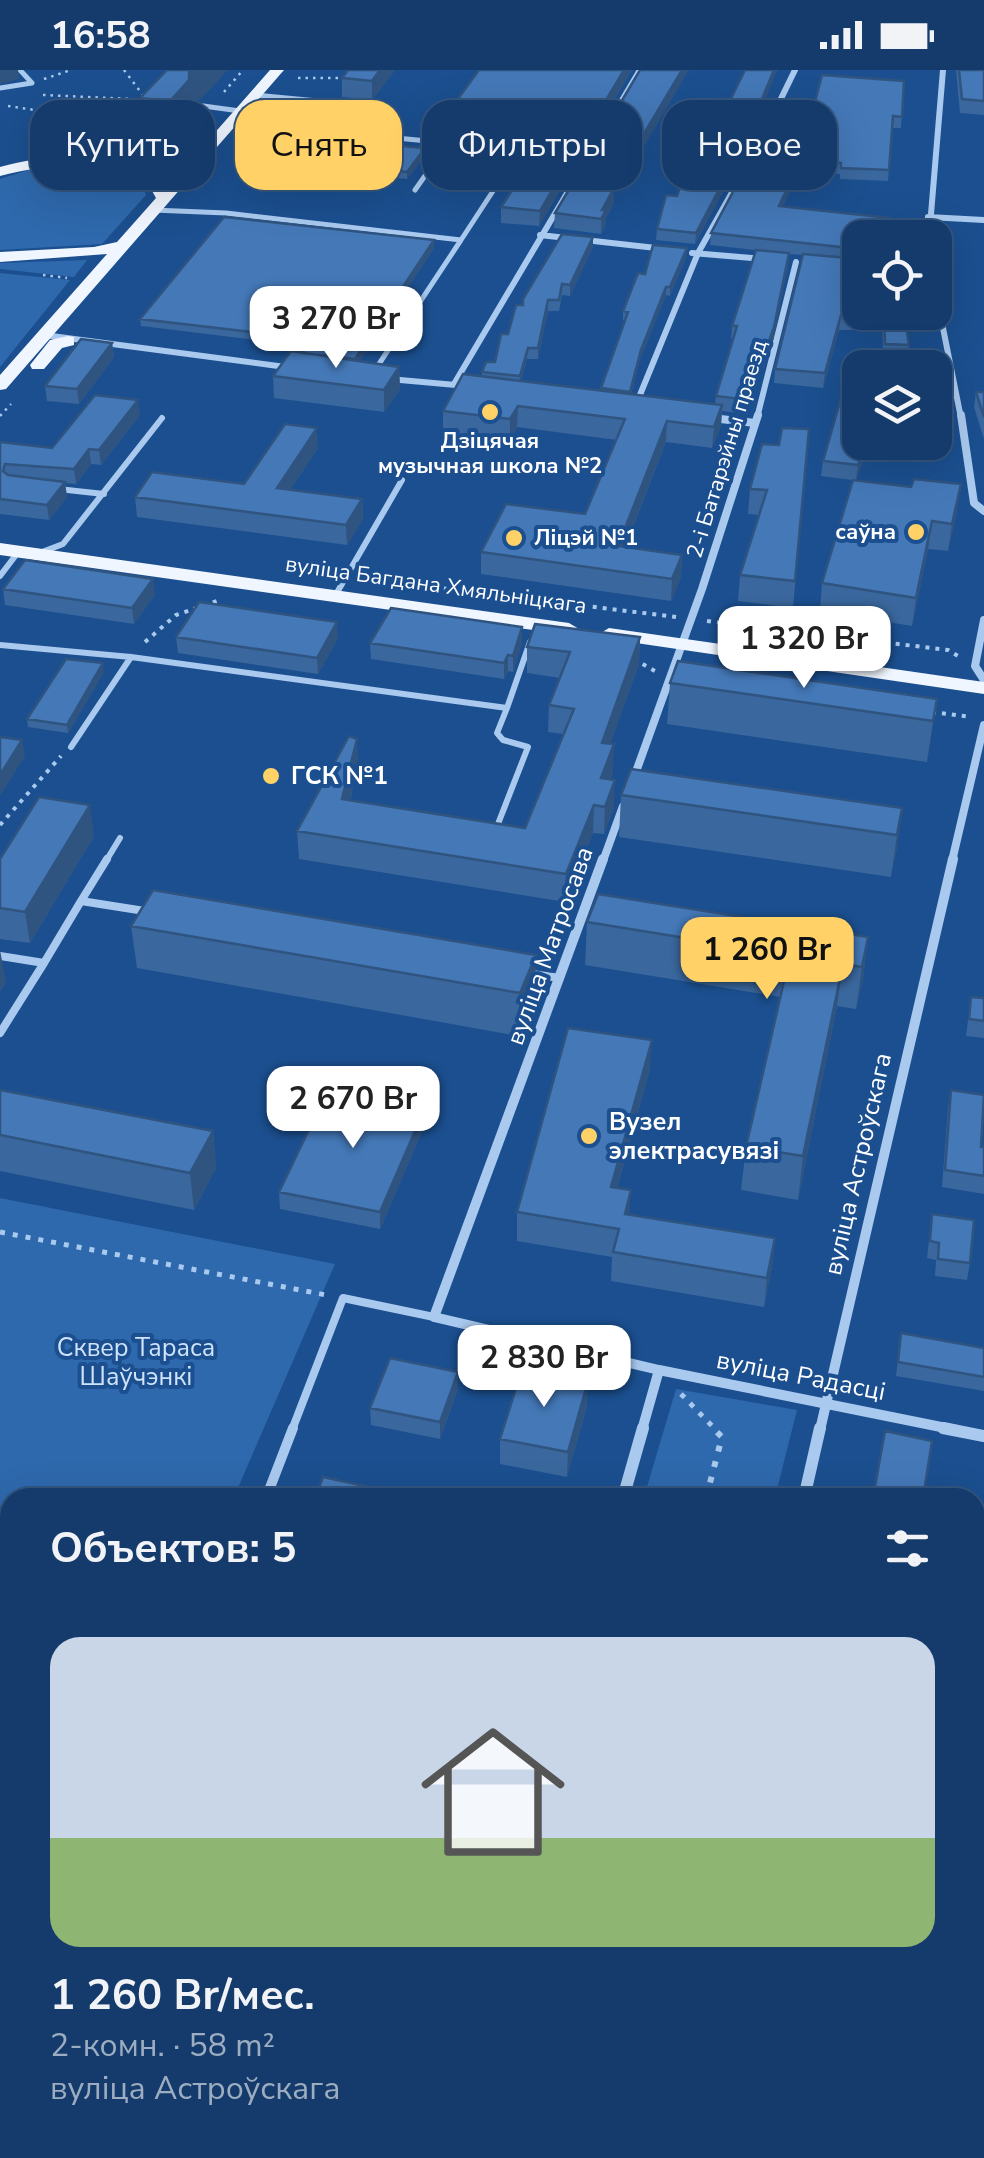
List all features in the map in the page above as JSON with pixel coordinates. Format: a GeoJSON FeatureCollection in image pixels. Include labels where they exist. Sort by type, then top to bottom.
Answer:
{"type":"FeatureCollection","features":[{"type":"Feature","properties":{"kind":"main road"},"geometry":{"type":"LineString","coordinates":[[249,100],[277,70]]}},
{"type":"Feature","properties":{"kind":"main road"},"geometry":{"type":"LineString","coordinates":[[215,139],[235,116]]}},
{"type":"Feature","properties":{"kind":"main road"},"geometry":{"type":"LineString","coordinates":[[8,154],[30,157]]}},
{"type":"Feature","properties":{"kind":"main road"},"geometry":{"type":"LineString","coordinates":[[0,172],[30,163]]}},
{"type":"Feature","properties":{"kind":"main road"},"geometry":{"type":"LineString","coordinates":[[155,190],[159,204]]}},
{"type":"Feature","properties":{"kind":"main road"},"geometry":{"type":"LineString","coordinates":[[1,383],[171,190]]}},
{"type":"Feature","properties":{"kind":"main road"},"geometry":{"type":"LineString","coordinates":[[0,257],[94,252],[120,246]]}},
{"type":"Feature","properties":{"kind":"main road"},"geometry":{"type":"LineString","coordinates":[[1,383],[34,370],[56,344],[68,341]]}},
{"type":"Feature","properties":{"kind":"main road","name":"вуліца Багдана Хмяльніцкага"},"geometry":{"type":"LineString","coordinates":[[19,551],[984,684]]}},
{"type":"Feature","properties":{"kind":"street"},"geometry":{"type":"LineString","coordinates":[[454,384],[640,70]]}},
{"type":"Feature","properties":{"kind":"street"},"geometry":{"type":"LineString","coordinates":[[633,410],[698,253],[796,70]]}},
{"type":"Feature","properties":{"kind":"street"},"geometry":{"type":"LineString","coordinates":[[928,220],[943,70]]}},
{"type":"Feature","properties":{"kind":"street"},"geometry":{"type":"LineString","coordinates":[[928,217],[984,220]]}},
{"type":"Feature","properties":{"kind":"street"},"geometry":{"type":"LineString","coordinates":[[540,235],[812,263]]}},
{"type":"Feature","properties":{"kind":"street","name":"2-і Батарэйны праезд"},"geometry":{"type":"LineString","coordinates":[[682,644],[756,423],[780,342],[796,262]]}},
{"type":"Feature","properties":{"kind":"street"},"geometry":{"type":"LineString","coordinates":[[944,330],[968,446],[974,503],[984,511]]}},
{"type":"Feature","properties":{"kind":"street"},"geometry":{"type":"LineString","coordinates":[[44,335],[295,368]]}},
{"type":"Feature","properties":{"kind":"street"},"geometry":{"type":"LineString","coordinates":[[370,378],[472,387]]}},
{"type":"Feature","properties":{"kind":"street"},"geometry":{"type":"LineString","coordinates":[[616,408],[651,412]]}},
{"type":"Feature","properties":{"kind":"street"},"geometry":{"type":"LineString","coordinates":[[703,418],[756,423]]}},
{"type":"Feature","properties":{"kind":"street"},"geometry":{"type":"LineString","coordinates":[[984,620],[975,666],[984,684]]}},
{"type":"Feature","properties":{"kind":"street"},"geometry":{"type":"LineString","coordinates":[[631,784],[682,644]]}},
{"type":"Feature","properties":{"kind":"street","name":"вуліца Астроўскага"},"geometry":{"type":"LineString","coordinates":[[806,1488],[984,722]]}},
{"type":"Feature","properties":{"kind":"street","name":"вуліца Матросава"},"geometry":{"type":"LineString","coordinates":[[434,1317],[624,803]]}},
{"type":"Feature","properties":{"kind":"street","name":"вуліца Радасці"},"geometry":{"type":"LineString","coordinates":[[434,1317],[659,1370],[984,1436]]}},
{"type":"Feature","properties":{"kind":"street"},"geometry":{"type":"LineString","coordinates":[[626,1488],[659,1370]]}},
{"type":"Feature","properties":{"kind":"lane"},"geometry":{"type":"LineString","coordinates":[[20,70],[32,83]]}},
{"type":"Feature","properties":{"kind":"lane"},"geometry":{"type":"LineString","coordinates":[[0,88],[32,83]]}},
{"type":"Feature","properties":{"kind":"lane"},"geometry":{"type":"LineString","coordinates":[[254,95],[306,100]]}},
{"type":"Feature","properties":{"kind":"lane"},"geometry":{"type":"LineString","coordinates":[[402,139],[448,143],[416,190]]}},
{"type":"Feature","properties":{"kind":"lane"},"geometry":{"type":"LineString","coordinates":[[370,378],[494,190]]}},
{"type":"Feature","properties":{"kind":"lane"},"geometry":{"type":"LineString","coordinates":[[159,204],[461,240]]}},
{"type":"Feature","properties":{"kind":"lane"},"geometry":{"type":"LineString","coordinates":[[0,576],[19,551],[63,544],[162,418]]}},
{"type":"Feature","properties":{"kind":"lane"},"geometry":{"type":"LineString","coordinates":[[335,596],[402,480]]}},
{"type":"Feature","properties":{"kind":"lane"},"geometry":{"type":"LineString","coordinates":[[49,488],[104,494]]}},
{"type":"Feature","properties":{"kind":"lane"},"geometry":{"type":"LineString","coordinates":[[494,835],[528,746],[503,740],[497,733],[537,624]]}},
{"type":"Feature","properties":{"kind":"lane"},"geometry":{"type":"LineString","coordinates":[[0,644],[131,657],[507,708]]}},
{"type":"Feature","properties":{"kind":"lane"},"geometry":{"type":"LineString","coordinates":[[71,746],[131,657]]}},
{"type":"Feature","properties":{"kind":"lane"},"geometry":{"type":"LineString","coordinates":[[0,1034],[120,838]]}},
{"type":"Feature","properties":{"kind":"lane"},"geometry":{"type":"LineString","coordinates":[[81,901],[158,913]]}},
{"type":"Feature","properties":{"kind":"lane"},"geometry":{"type":"LineString","coordinates":[[0,956],[44,963]]}},
{"type":"Feature","properties":{"kind":"lane"},"geometry":{"type":"LineString","coordinates":[[522,972],[560,978]]}},
{"type":"Feature","properties":{"kind":"lane"},"geometry":{"type":"LineString","coordinates":[[270,1488],[343,1298],[434,1317]]}},
{"type":"Feature","properties":{"kind":"path"},"geometry":{"type":"LineString","coordinates":[[32,83],[71,70]]}},
{"type":"Feature","properties":{"kind":"path"},"geometry":{"type":"LineString","coordinates":[[124,70],[152,100]]}},
{"type":"Feature","properties":{"kind":"path"},"geometry":{"type":"LineString","coordinates":[[298,78],[357,78]]}},
{"type":"Feature","properties":{"kind":"path"},"geometry":{"type":"LineString","coordinates":[[37,95],[137,100]]}},
{"type":"Feature","properties":{"kind":"path"},"geometry":{"type":"LineString","coordinates":[[131,657],[158,628],[176,616],[229,596]]}},
{"type":"Feature","properties":{"kind":"path"},"geometry":{"type":"LineString","coordinates":[[637,612],[948,650],[975,666]]}},
{"type":"Feature","properties":{"kind":"path"},"geometry":{"type":"LineString","coordinates":[[624,653],[671,675]]}},
{"type":"Feature","properties":{"kind":"path"},"geometry":{"type":"LineString","coordinates":[[926,711],[984,722]]}},
{"type":"Feature","properties":{"kind":"path"},"geometry":{"type":"LineString","coordinates":[[0,824],[71,746]]}},
{"type":"Feature","properties":{"kind":"path"},"geometry":{"type":"LineString","coordinates":[[0,1232],[343,1298]]}},
{"type":"Feature","properties":{"kind":"path"},"geometry":{"type":"LineString","coordinates":[[659,1370],[722,1437],[709,1488]]}},
{"type":"Feature","properties":{"kind":"green space"},"geometry":{"type":"Polygon","coordinates":[[[30,170],[30,190],[144,190],[146,195],[102,244],[0,250],[0,179],[30,170]]]}},
{"type":"Feature","properties":{"kind":"green space"},"geometry":{"type":"Polygon","coordinates":[[[87,260],[74,277],[0,269],[0,263],[87,260]]]}},
{"type":"Feature","properties":{"kind":"green space"},"geometry":{"type":"Polygon","coordinates":[[[0,273],[70,280],[0,367],[0,273]]]}},
{"type":"Feature","properties":{"kind":"green space","name":"Сквер Тараса Шаўчэнкі"},"geometry":{"type":"Polygon","coordinates":[[[0,1198],[335,1264],[238,1488],[0,1488],[0,1198]]]}},
{"type":"Feature","properties":{"kind":"green space"},"geometry":{"type":"Polygon","coordinates":[[[676,1389],[797,1410],[777,1488],[647,1488],[676,1389]]]}},
{"type":"Feature","properties":{"kind":"building"},"geometry":{"type":"Polygon","coordinates":[[[167,70],[199,70],[189,72],[189,80],[171,100],[140,98],[167,70]]]}},
{"type":"Feature","properties":{"kind":"building"},"geometry":{"type":"Polygon","coordinates":[[[348,70],[380,70],[372,81],[342,78],[348,70]]]}},
{"type":"Feature","properties":{"kind":"building"},"geometry":{"type":"Polygon","coordinates":[[[479,70],[624,70],[606,100],[457,100],[479,70]]]}},
{"type":"Feature","properties":{"kind":"building"},"geometry":{"type":"Polygon","coordinates":[[[640,70],[682,70],[642,137],[642,100],[622,100],[640,70]]]}},
{"type":"Feature","properties":{"kind":"building"},"geometry":{"type":"Polygon","coordinates":[[[745,70],[774,70],[762,99],[766,100],[730,100],[745,70]]]}},
{"type":"Feature","properties":{"kind":"building"},"geometry":{"type":"Polygon","coordinates":[[[959,70],[984,70],[984,101],[962,99],[959,70]]]}},
{"type":"Feature","properties":{"kind":"building"},"geometry":{"type":"Polygon","coordinates":[[[822,75],[904,81],[902,117],[893,116],[889,170],[841,168],[837,163],[837,100],[816,100],[822,75]]]}},
{"type":"Feature","properties":{"kind":"building"},"geometry":{"type":"Polygon","coordinates":[[[402,146],[422,148],[422,152],[407,172],[402,171],[402,146]]]}},
{"type":"Feature","properties":{"kind":"building"},"geometry":{"type":"Polygon","coordinates":[[[512,190],[553,190],[540,211],[501,207],[512,190]]]}},
{"type":"Feature","properties":{"kind":"building"},"geometry":{"type":"Polygon","coordinates":[[[569,190],[613,190],[601,219],[555,213],[569,190]]]}},
{"type":"Feature","properties":{"kind":"building"},"geometry":{"type":"Polygon","coordinates":[[[679,190],[719,190],[696,233],[657,229],[666,195],[677,196],[679,190]]]}},
{"type":"Feature","properties":{"kind":"building"},"geometry":{"type":"Polygon","coordinates":[[[734,190],[786,190],[779,206],[889,220],[842,220],[842,247],[711,233],[734,190]]]}},
{"type":"Feature","properties":{"kind":"building"},"geometry":{"type":"Polygon","coordinates":[[[224,217],[434,240],[355,359],[302,353],[311,339],[140,319],[224,217]]]}},
{"type":"Feature","properties":{"kind":"building"},"geometry":{"type":"Polygon","coordinates":[[[562,234],[593,237],[570,285],[562,284],[559,300],[548,300],[538,348],[528,348],[520,376],[482,372],[486,362],[495,362],[501,334],[508,334],[516,305],[523,305],[562,234]]]}},
{"type":"Feature","properties":{"kind":"building"},"geometry":{"type":"Polygon","coordinates":[[[653,245],[687,248],[670,287],[666,287],[641,350],[630,392],[601,388],[628,312],[623,311],[638,273],[645,274],[653,245]]]}},
{"type":"Feature","properties":{"kind":"building"},"geometry":{"type":"Polygon","coordinates":[[[756,250],[789,253],[774,327],[748,400],[716,396],[737,326],[732,326],[756,250]]]}},
{"type":"Feature","properties":{"kind":"building"},"geometry":{"type":"Polygon","coordinates":[[[803,254],[842,257],[842,315],[825,373],[775,369],[803,254]]]}},
{"type":"Feature","properties":{"kind":"building"},"geometry":{"type":"Polygon","coordinates":[[[885,330],[907,330],[909,345],[885,344],[885,330]]]}},
{"type":"Feature","properties":{"kind":"building"},"geometry":{"type":"Polygon","coordinates":[[[81,339],[112,343],[77,389],[45,386],[81,339]]]}},
{"type":"Feature","properties":{"kind":"building"},"geometry":{"type":"Polygon","coordinates":[[[291,351],[399,367],[384,390],[273,376],[291,351]]]}},
{"type":"Feature","properties":{"kind":"building"},"geometry":{"type":"Polygon","coordinates":[[[463,374],[722,405],[714,427],[667,421],[618,546],[682,555],[672,579],[481,552],[506,504],[585,514],[625,419],[518,406],[510,419],[443,411],[463,374]]]}},
{"type":"Feature","properties":{"kind":"building"},"geometry":{"type":"Polygon","coordinates":[[[976,392],[984,392],[984,417],[976,392]]]}},
{"type":"Feature","properties":{"kind":"building"},"geometry":{"type":"Polygon","coordinates":[[[95,395],[138,400],[99,450],[89,449],[74,469],[5,464],[3,471],[8,475],[65,482],[47,505],[0,499],[0,442],[52,448],[95,395]]]}},
{"type":"Feature","properties":{"kind":"building"},"geometry":{"type":"Polygon","coordinates":[[[842,395],[842,460],[860,460],[858,465],[823,461],[842,395]]]}},
{"type":"Feature","properties":{"kind":"building"},"geometry":{"type":"Polygon","coordinates":[[[285,424],[317,428],[277,488],[362,499],[346,525],[135,497],[152,472],[244,484],[285,424]]]}},
{"type":"Feature","properties":{"kind":"building"},"geometry":{"type":"Polygon","coordinates":[[[782,428],[809,429],[795,581],[740,575],[767,490],[750,489],[762,444],[779,445],[782,428]]]}},
{"type":"Feature","properties":{"kind":"building"},"geometry":{"type":"Polygon","coordinates":[[[914,479],[961,484],[952,524],[932,521],[916,598],[822,583],[853,480],[911,487],[914,479]]]}},
{"type":"Feature","properties":{"kind":"building"},"geometry":{"type":"Polygon","coordinates":[[[25,560],[153,579],[132,608],[3,589],[25,560]]]}},
{"type":"Feature","properties":{"kind":"building"},"geometry":{"type":"Polygon","coordinates":[[[199,602],[337,622],[317,658],[176,637],[199,602]]]}},
{"type":"Feature","properties":{"kind":"building"},"geometry":{"type":"Polygon","coordinates":[[[391,608],[522,627],[513,656],[508,655],[504,663],[370,643],[391,608]]]}},
{"type":"Feature","properties":{"kind":"building"},"geometry":{"type":"Polygon","coordinates":[[[535,624],[640,637],[602,743],[614,744],[601,778],[615,780],[605,807],[594,805],[566,874],[297,831],[349,736],[357,739],[342,799],[525,828],[574,709],[549,705],[570,652],[527,647],[535,624]]]}},
{"type":"Feature","properties":{"kind":"building"},"geometry":{"type":"Polygon","coordinates":[[[66,659],[103,663],[67,725],[27,719],[66,659]]]}},
{"type":"Feature","properties":{"kind":"building"},"geometry":{"type":"Polygon","coordinates":[[[678,661],[937,699],[933,721],[670,683],[678,661]]]}},
{"type":"Feature","properties":{"kind":"building"},"geometry":{"type":"Polygon","coordinates":[[[0,737],[22,740],[0,775],[0,737]]]}},
{"type":"Feature","properties":{"kind":"building"},"geometry":{"type":"Polygon","coordinates":[[[631,769],[902,808],[897,835],[621,795],[631,769]]]}},
{"type":"Feature","properties":{"kind":"building"},"geometry":{"type":"Polygon","coordinates":[[[39,797],[90,805],[25,912],[0,908],[0,859],[39,797]]]}},
{"type":"Feature","properties":{"kind":"building"},"geometry":{"type":"Polygon","coordinates":[[[153,890],[536,955],[520,993],[131,926],[153,890]]]}},
{"type":"Feature","properties":{"kind":"building"},"geometry":{"type":"Polygon","coordinates":[[[598,894],[868,937],[862,967],[843,964],[803,1156],[746,1147],[790,955],[587,922],[598,894]]]}},
{"type":"Feature","properties":{"kind":"building"},"geometry":{"type":"Polygon","coordinates":[[[971,997],[984,998],[984,1021],[969,1019],[971,997]]]}},
{"type":"Feature","properties":{"kind":"building"},"geometry":{"type":"Polygon","coordinates":[[[568,1028],[652,1040],[611,1187],[631,1190],[625,1214],[775,1238],[767,1278],[613,1252],[619,1229],[517,1212],[568,1028]]]}},
{"type":"Feature","properties":{"kind":"building"},"geometry":{"type":"Polygon","coordinates":[[[0,1090],[213,1131],[190,1173],[0,1135],[0,1090]]]}},
{"type":"Feature","properties":{"kind":"building"},"geometry":{"type":"Polygon","coordinates":[[[328,1090],[425,1108],[380,1212],[279,1192],[328,1090]]]}},
{"type":"Feature","properties":{"kind":"building"},"geometry":{"type":"Polygon","coordinates":[[[951,1090],[984,1095],[984,1176],[945,1170],[951,1090]]]}},
{"type":"Feature","properties":{"kind":"building"},"geometry":{"type":"Polygon","coordinates":[[[932,1214],[974,1220],[970,1263],[938,1259],[939,1243],[930,1241],[932,1214]]]}},
{"type":"Feature","properties":{"kind":"building"},"geometry":{"type":"Polygon","coordinates":[[[901,1333],[984,1348],[984,1377],[898,1362],[901,1333]]]}},
{"type":"Feature","properties":{"kind":"building"},"geometry":{"type":"Polygon","coordinates":[[[390,1358],[458,1372],[440,1422],[370,1408],[390,1358]]]}},
{"type":"Feature","properties":{"kind":"building"},"geometry":{"type":"Polygon","coordinates":[[[522,1369],[588,1381],[568,1452],[500,1439],[522,1369]]]}},
{"type":"Feature","properties":{"kind":"building"},"geometry":{"type":"Polygon","coordinates":[[[885,1431],[932,1441],[925,1488],[875,1488],[885,1431]]]}},
{"type":"Feature","properties":{"kind":"building"},"geometry":{"type":"Polygon","coordinates":[[[323,1477],[369,1487],[369,1488],[319,1488],[323,1477]]]}},
{"type":"Feature","properties":{"kind":"place","name":"Дзіцячая музычная школа №2"},"geometry":{"type":"Point","coordinates":[490,412]}},
{"type":"Feature","properties":{"kind":"place","name":"саўна"},"geometry":{"type":"Point","coordinates":[916,532]}},
{"type":"Feature","properties":{"kind":"place","name":"Ліцэй №1"},"geometry":{"type":"Point","coordinates":[514,538]}},
{"type":"Feature","properties":{"kind":"place","name":"ГСК №1"},"geometry":{"type":"Point","coordinates":[271,776]}},
{"type":"Feature","properties":{"kind":"place","name":"Вузел электрасувязі"},"geometry":{"type":"Point","coordinates":[589,1136]}}]}
